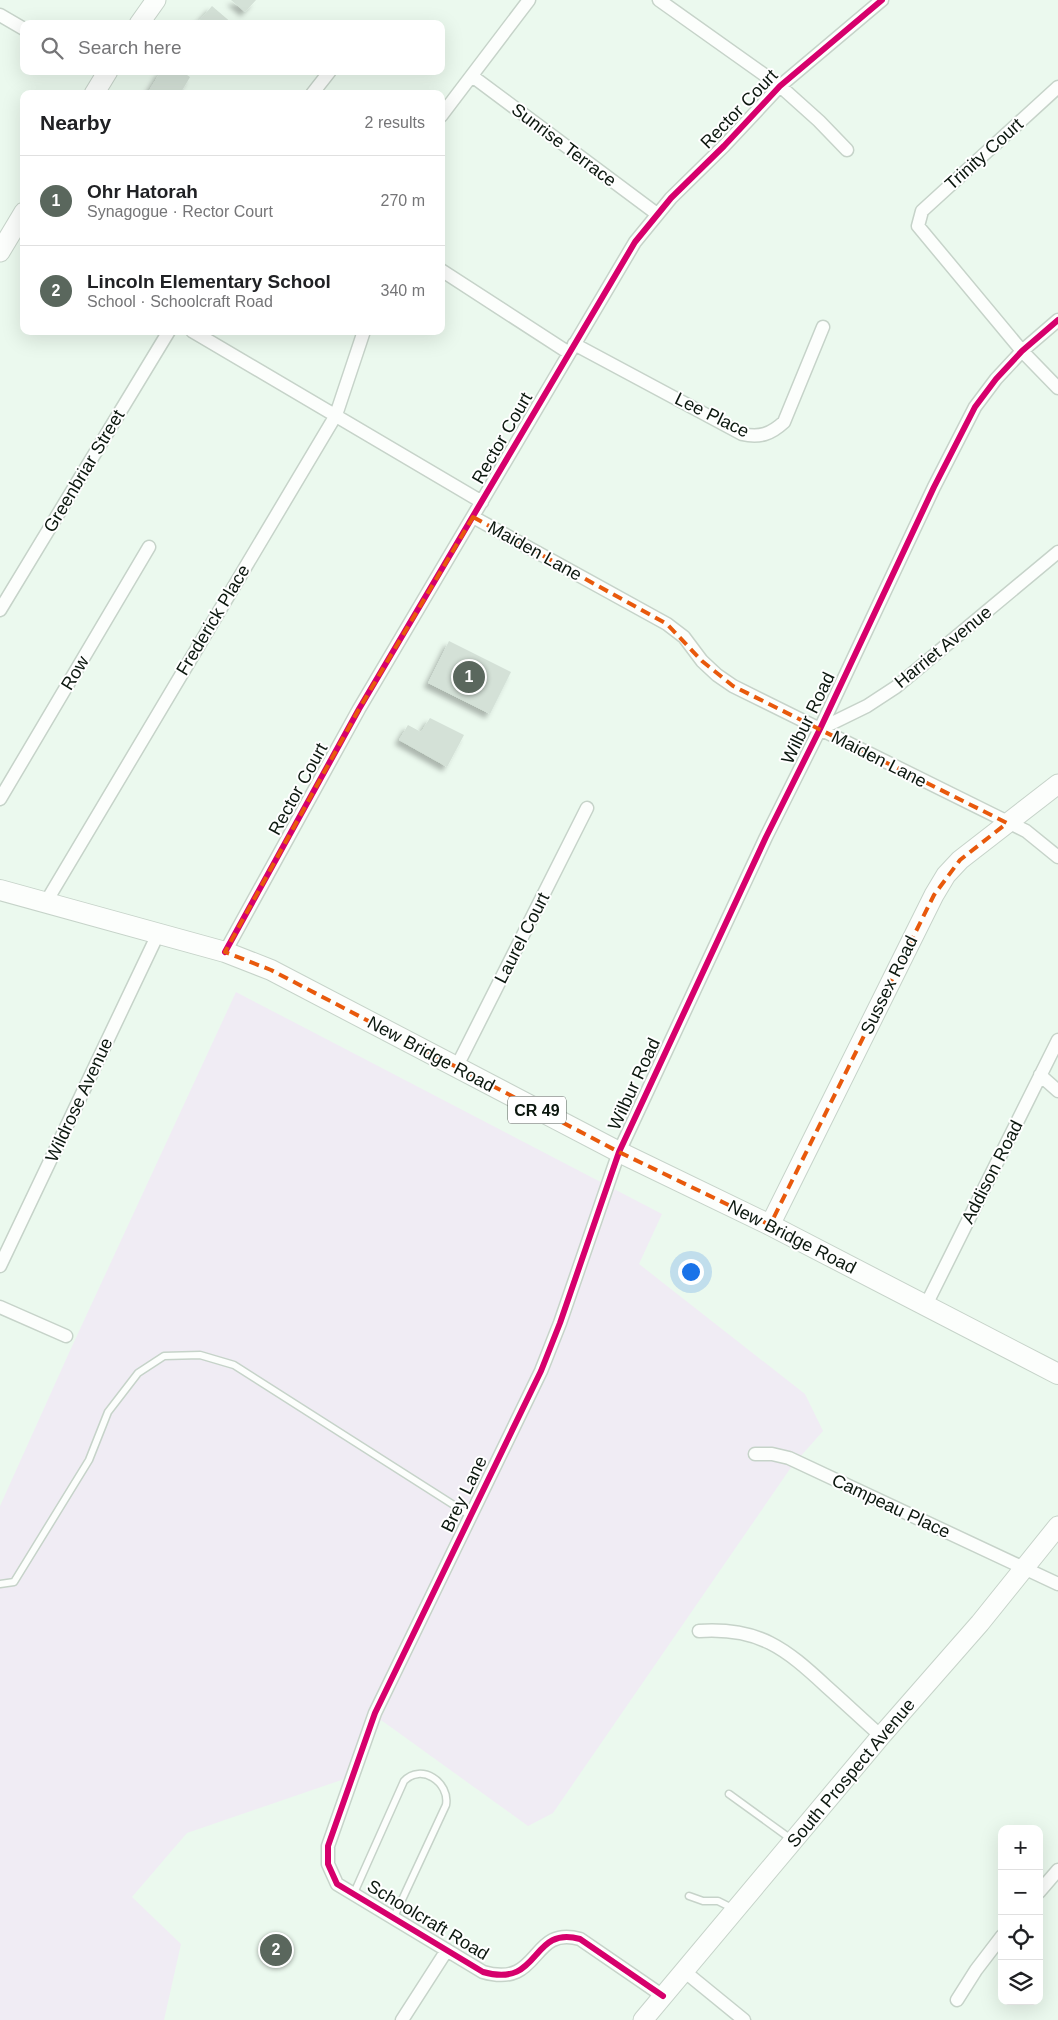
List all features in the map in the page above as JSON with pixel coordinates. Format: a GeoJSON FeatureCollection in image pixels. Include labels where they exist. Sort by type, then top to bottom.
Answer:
{"type":"FeatureCollection","features":[{"type":"Feature","properties":{"kind":"main road","name":"New Bridge Road"},"geometry":{"type":"LineString","coordinates":[[0,890],[225,952],[271,970],[619,1152],[770,1225],[1058,1374]]}},
{"type":"Feature","properties":{"kind":"street"},"geometry":{"type":"LineString","coordinates":[[141,20],[156,0]]}},
{"type":"Feature","properties":{"kind":"street"},"geometry":{"type":"LineString","coordinates":[[445,111],[528,0]]}},
{"type":"Feature","properties":{"kind":"street"},"geometry":{"type":"LineString","coordinates":[[659,0],[780,86],[820,121],[847,150]]}},
{"type":"Feature","properties":{"kind":"street","name":"Rector Court"},"geometry":{"type":"LineString","coordinates":[[225,952],[360,709],[622,262],[657,214],[780,86],[882,0]]}},
{"type":"Feature","properties":{"kind":"street"},"geometry":{"type":"LineString","coordinates":[[0,14],[20,26]]}},
{"type":"Feature","properties":{"kind":"street"},"geometry":{"type":"LineString","coordinates":[[96,90],[101,75]]}},
{"type":"Feature","properties":{"kind":"street"},"geometry":{"type":"LineString","coordinates":[[315,90],[327,75]]}},
{"type":"Feature","properties":{"kind":"street","name":"Sunrise Terrace"},"geometry":{"type":"LineString","coordinates":[[472,76],[657,214]]}},
{"type":"Feature","properties":{"kind":"street","name":"Trinity Court"},"geometry":{"type":"LineString","coordinates":[[1022,351],[918,226],[922,211],[1058,87]]}},
{"type":"Feature","properties":{"kind":"street"},"geometry":{"type":"LineString","coordinates":[[0,252],[20,225]]}},
{"type":"Feature","properties":{"kind":"street","name":"Lee Place"},"geometry":{"type":"LineString","coordinates":[[445,272],[572,348],[742,434],[753,436],[765,435],[776,430],[784,422],[823,326]]}},
{"type":"Feature","properties":{"kind":"street","name":"Wilbur Road"},"geometry":{"type":"LineString","coordinates":[[619,1152],[766,837],[820,729],[934,487],[976,407],[996,380],[1022,351],[1058,320]]}},
{"type":"Feature","properties":{"kind":"street","name":"Greenbriar Street"},"geometry":{"type":"LineString","coordinates":[[0,610],[167,335]]}},
{"type":"Feature","properties":{"kind":"street","name":"Maiden Lane"},"geometry":{"type":"LineString","coordinates":[[199,335],[482,502]]}},
{"type":"Feature","properties":{"kind":"street","name":"Frederick Place"},"geometry":{"type":"LineString","coordinates":[[46,902],[336,415],[363,335]]}},
{"type":"Feature","properties":{"kind":"street"},"geometry":{"type":"LineString","coordinates":[[1022,351],[1058,388]]}},
{"type":"Feature","properties":{"kind":"street","name":"Maiden Lane"},"geometry":{"type":"LineString","coordinates":[[474,517],[667,624],[684,637],[702,661],[733,686],[1026,831],[1058,857]]}},
{"type":"Feature","properties":{"kind":"street","name":"Row"},"geometry":{"type":"LineString","coordinates":[[0,799],[149,547]]}},
{"type":"Feature","properties":{"kind":"street","name":"Harriet Avenue"},"geometry":{"type":"LineString","coordinates":[[820,729],[867,706],[896,687],[1058,552]]}},
{"type":"Feature","properties":{"kind":"street","name":"Sussex Road"},"geometry":{"type":"LineString","coordinates":[[770,1225],[934,895],[946,876],[960,860],[1058,784]]}},
{"type":"Feature","properties":{"kind":"street","name":"Laurel Court"},"geometry":{"type":"LineString","coordinates":[[456,1068],[588,808]]}},
{"type":"Feature","properties":{"kind":"street","name":"Wildrose Avenue"},"geometry":{"type":"LineString","coordinates":[[0,1266],[158,934]]}},
{"type":"Feature","properties":{"kind":"street","name":"Addison Road"},"geometry":{"type":"LineString","coordinates":[[926,1305],[1058,1040]]}},
{"type":"Feature","properties":{"kind":"street"},"geometry":{"type":"LineString","coordinates":[[1040,1075],[1058,1091]]}},
{"type":"Feature","properties":{"kind":"street","name":"Brey Lane"},"geometry":{"type":"LineString","coordinates":[[328,1846],[375,1713],[540,1371],[563,1315],[619,1152]]}},
{"type":"Feature","properties":{"kind":"street"},"geometry":{"type":"LineString","coordinates":[[0,1307],[66,1336]]}},
{"type":"Feature","properties":{"kind":"street","name":"Campeau Place"},"geometry":{"type":"LineString","coordinates":[[755,1454],[772,1454],[789,1458],[1058,1584]]}},
{"type":"Feature","properties":{"kind":"street","name":"South Prospect Avenue"},"geometry":{"type":"LineString","coordinates":[[643,2020],[1058,1526]]}},
{"type":"Feature","properties":{"kind":"street"},"geometry":{"type":"LineString","coordinates":[[699,1630],[736,1632],[759,1638],[778,1647],[797,1659],[881,1736]]}},
{"type":"Feature","properties":{"kind":"street","name":"Schoolcraft Road"},"geometry":{"type":"LineString","coordinates":[[328,1846],[328,1864],[337,1884],[483,1972],[495,1975],[508,1975],[521,1970],[531,1962],[548,1941],[559,1936],[570,1936],[580,1939],[663,1996]]}},
{"type":"Feature","properties":{"kind":"street"},"geometry":{"type":"LineString","coordinates":[[1043,1887],[1058,1870]]}},
{"type":"Feature","properties":{"kind":"street"},"geometry":{"type":"LineString","coordinates":[[957,2000],[976,1970],[998,1941]]}},
{"type":"Feature","properties":{"kind":"street"},"geometry":{"type":"LineString","coordinates":[[402,2020],[447,1950]]}},
{"type":"Feature","properties":{"kind":"street"},"geometry":{"type":"LineString","coordinates":[[684,1971],[744,2020]]}},
{"type":"Feature","properties":{"kind":"lane"},"geometry":{"type":"LineString","coordinates":[[0,1584],[14,1582],[89,1460],[108,1412],[138,1373],[164,1356],[200,1355],[234,1365],[471,1516]]}},
{"type":"Feature","properties":{"kind":"lane"},"geometry":{"type":"LineString","coordinates":[[354,1893],[404,1781],[410,1774],[418,1772],[426,1774],[441,1784],[448,1798],[394,1917]]}},
{"type":"Feature","properties":{"kind":"lane"},"geometry":{"type":"LineString","coordinates":[[729,1794],[793,1841]]}},
{"type":"Feature","properties":{"kind":"lane"},"geometry":{"type":"LineString","coordinates":[[689,1896],[703,1901],[718,1901],[736,1910]]}},
{"type":"Feature","properties":{"kind":"highlighted area"},"geometry":{"type":"Polygon","coordinates":[[[473,517],[667,624],[702,661],[733,686],[1007,823],[960,860],[934,895],[770,1225],[619,1152],[271,970],[225,952],[359,709],[473,517]]]}},
{"type":"Feature","properties":{"kind":"shaded area"},"geometry":{"type":"Polygon","coordinates":[[[236,992],[662,1214],[639,1264],[805,1394],[823,1431],[792,1466],[553,1813],[528,1826],[381,1720],[356,1775],[187,1833],[132,1897],[181,1944],[164,2020],[0,2020],[0,1506],[236,992]]]}},
{"type":"Feature","properties":{"kind":"building"},"geometry":{"type":"Polygon","coordinates":[[[231,0],[256,0],[245,12],[231,0]]]}},
{"type":"Feature","properties":{"kind":"building"},"geometry":{"type":"Polygon","coordinates":[[[212,6],[228,20],[200,20],[212,6]]]}},
{"type":"Feature","properties":{"kind":"building"},"geometry":{"type":"Polygon","coordinates":[[[159,75],[187,75],[190,77],[182,90],[149,90],[159,75]]]}},
{"type":"Feature","properties":{"kind":"building"},"geometry":{"type":"Polygon","coordinates":[[[449,641],[511,672],[490,714],[428,683],[449,641]]]}},
{"type":"Feature","properties":{"kind":"building"},"geometry":{"type":"Polygon","coordinates":[[[430,718],[464,735],[447,767],[399,740],[408,725],[421,732],[430,718]]]}},
{"type":"Feature","properties":{"kind":"cycle path"},"geometry":{"type":"LineString","coordinates":[[225,952],[359,709],[635,242],[671,198],[724,146],[780,86],[882,0]]}},
{"type":"Feature","properties":{"kind":"cycle path"},"geometry":{"type":"LineString","coordinates":[[663,1996],[580,1939],[564,1937],[552,1941],[516,1972],[502,1975],[483,1972],[337,1884],[328,1864],[328,1846],[375,1713],[541,1371],[560,1323],[619,1152],[766,837],[820,729],[934,487],[975,407],[996,379],[1022,351],[1058,320]]}},
{"type":"Feature","properties":{"kind":"place","name":"Ohr Hatorah"},"geometry":{"type":"Point","coordinates":[469,677]}},
{"type":"Feature","properties":{"kind":"place","name":"Lincoln Elementary School"},"geometry":{"type":"Point","coordinates":[276,1950]}}]}
